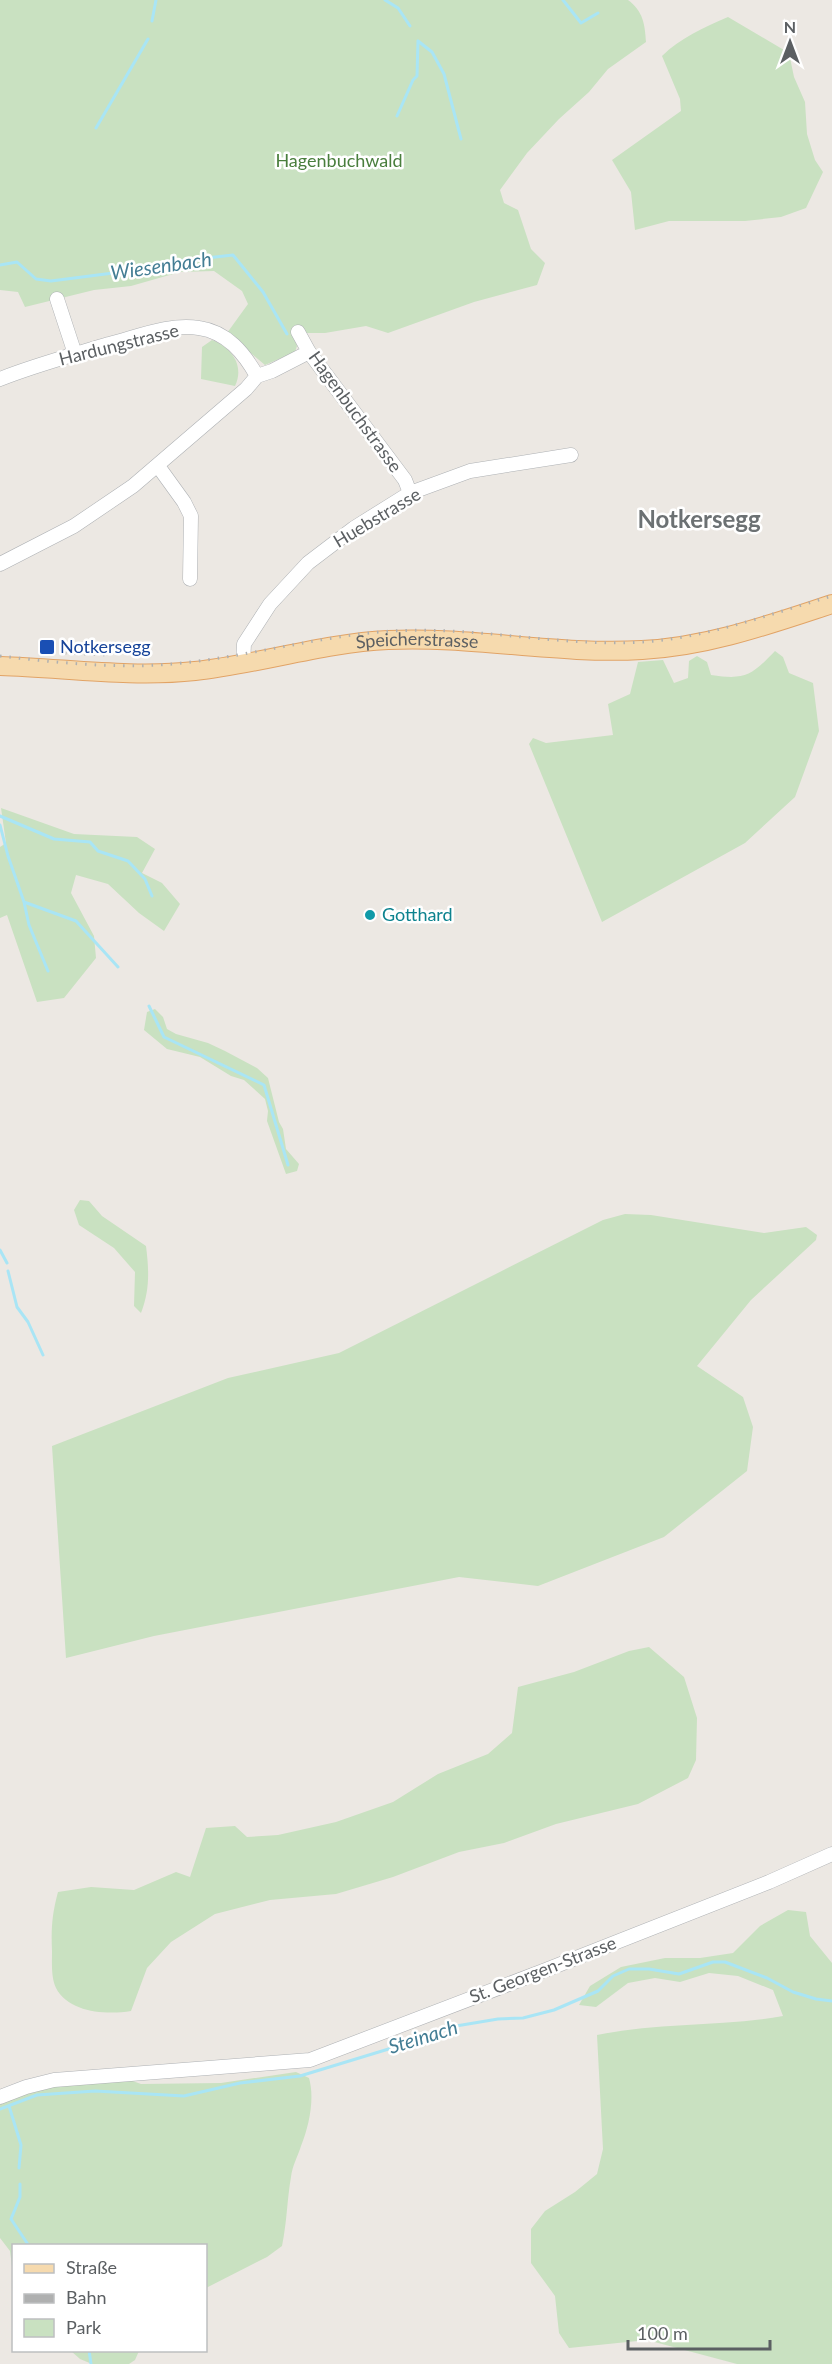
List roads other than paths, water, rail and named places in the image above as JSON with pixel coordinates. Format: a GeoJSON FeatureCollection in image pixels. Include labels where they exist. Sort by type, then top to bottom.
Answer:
{"type":"FeatureCollection","features":[{"type":"Feature","properties":{"kind":"main road","name":"Speicherstrasse"},"geometry":{"type":"LineString","coordinates":[[0,666],[143,674],[196,671],[351,644],[412,639],[474,641],[584,650],[644,650],[714,639],[832,604]]}},
{"type":"Feature","properties":{"kind":"street"},"geometry":{"type":"LineString","coordinates":[[57,299],[75,354]]}},
{"type":"Feature","properties":{"kind":"street","name":"Hardungstrasse"},"geometry":{"type":"LineString","coordinates":[[0,379],[141,335],[182,327],[200,328],[228,340],[241,351],[257,376]]}},
{"type":"Feature","properties":{"kind":"street","name":"Hagenbuchstrasse"},"geometry":{"type":"LineString","coordinates":[[298,332],[309,351],[405,480],[410,494]]}},
{"type":"Feature","properties":{"kind":"street"},"geometry":{"type":"LineString","coordinates":[[0,564],[74,526],[158,466],[246,389],[257,376],[272,371],[309,351]]}},
{"type":"Feature","properties":{"kind":"street","name":"Huebstrasse"},"geometry":{"type":"LineString","coordinates":[[243,664],[242,649],[270,604],[308,563],[354,528],[410,494],[470,471],[571,455]]}},
{"type":"Feature","properties":{"kind":"street"},"geometry":{"type":"LineString","coordinates":[[158,466],[184,502],[191,516],[190,579]]}},
{"type":"Feature","properties":{"kind":"street","name":"St. Georgen-Strasse"},"geometry":{"type":"LineString","coordinates":[[0,2097],[26,2086],[54,2080],[310,2060],[597,1950],[769,1882],[832,1854]]}},
{"type":"Feature","properties":{"kind":"waterway"},"geometry":{"type":"LineString","coordinates":[[152,21],[156,0]]}},
{"type":"Feature","properties":{"kind":"waterway"},"geometry":{"type":"LineString","coordinates":[[385,0],[398,8],[410,26]]}},
{"type":"Feature","properties":{"kind":"waterway"},"geometry":{"type":"LineString","coordinates":[[563,0],[581,23],[598,13]]}},
{"type":"Feature","properties":{"kind":"waterway"},"geometry":{"type":"LineString","coordinates":[[96,128],[148,39]]}},
{"type":"Feature","properties":{"kind":"waterway"},"geometry":{"type":"LineString","coordinates":[[418,41],[432,52],[444,74],[461,139]]}},
{"type":"Feature","properties":{"kind":"waterway"},"geometry":{"type":"LineString","coordinates":[[397,116],[417,76],[418,41]]}},
{"type":"Feature","properties":{"kind":"waterway","name":"Wiesenbach"},"geometry":{"type":"LineString","coordinates":[[0,265],[17,262],[36,279],[51,281],[121,272],[171,262],[233,255],[263,292],[287,334]]}},
{"type":"Feature","properties":{"kind":"waterway"},"geometry":{"type":"LineString","coordinates":[[0,816],[54,839],[90,842],[98,851],[128,861],[145,879],[152,896]]}},
{"type":"Feature","properties":{"kind":"waterway"},"geometry":{"type":"LineString","coordinates":[[0,825],[24,902],[76,921],[118,967]]}},
{"type":"Feature","properties":{"kind":"waterway"},"geometry":{"type":"LineString","coordinates":[[24,902],[29,925],[48,971]]}},
{"type":"Feature","properties":{"kind":"waterway"},"geometry":{"type":"LineString","coordinates":[[149,1006],[164,1037],[264,1085],[288,1165]]}},
{"type":"Feature","properties":{"kind":"waterway"},"geometry":{"type":"LineString","coordinates":[[0,1250],[7,1263]]}},
{"type":"Feature","properties":{"kind":"waterway"},"geometry":{"type":"LineString","coordinates":[[8,1271],[17,1307],[28,1322],[43,1355]]}},
{"type":"Feature","properties":{"kind":"waterway","name":"Steinach"},"geometry":{"type":"LineString","coordinates":[[0,2109],[37,2095],[95,2091],[184,2096],[240,2083],[300,2076],[456,2026],[498,2019],[523,2018],[554,2010],[598,1991],[613,1976],[629,1969],[649,1969],[679,1974],[713,1962],[725,1962],[767,1978],[793,1992],[832,2001]]}},
{"type":"Feature","properties":{"kind":"waterway"},"geometry":{"type":"LineString","coordinates":[[9,2106],[21,2145],[19,2168]]}},
{"type":"Feature","properties":{"kind":"waterway"},"geometry":{"type":"LineString","coordinates":[[20,2184],[20,2197],[11,2219],[28,2244]]}},
{"type":"Feature","properties":{"kind":"waterway"},"geometry":{"type":"LineString","coordinates":[[89,2352],[91,2364]]}},
{"type":"Feature","properties":{"kind":"railway"},"geometry":{"type":"LineString","coordinates":[[0,656],[100,665],[159,665],[218,658],[364,634],[424,630],[580,642],[642,642],[690,636],[832,596]]}},
{"type":"Feature","properties":{"kind":"railway"},"geometry":{"type":"LineString","coordinates":[[65,653],[110,655]]}},
{"type":"Feature","properties":{"kind":"place","name":"Notkersegg"},"geometry":{"type":"Point","coordinates":[47,647]}},
{"type":"Feature","properties":{"kind":"place","name":"Gotthard"},"geometry":{"type":"Point","coordinates":[370,915]}},
{"type":"Feature","properties":{"kind":"district","name":"Notkersegg"},"geometry":{"type":"Point","coordinates":[699,520]}},
{"type":"Feature","properties":{"kind":"park label","name":"Hagenbuchwald"},"geometry":{"type":"Point","coordinates":[339,161]}}]}
